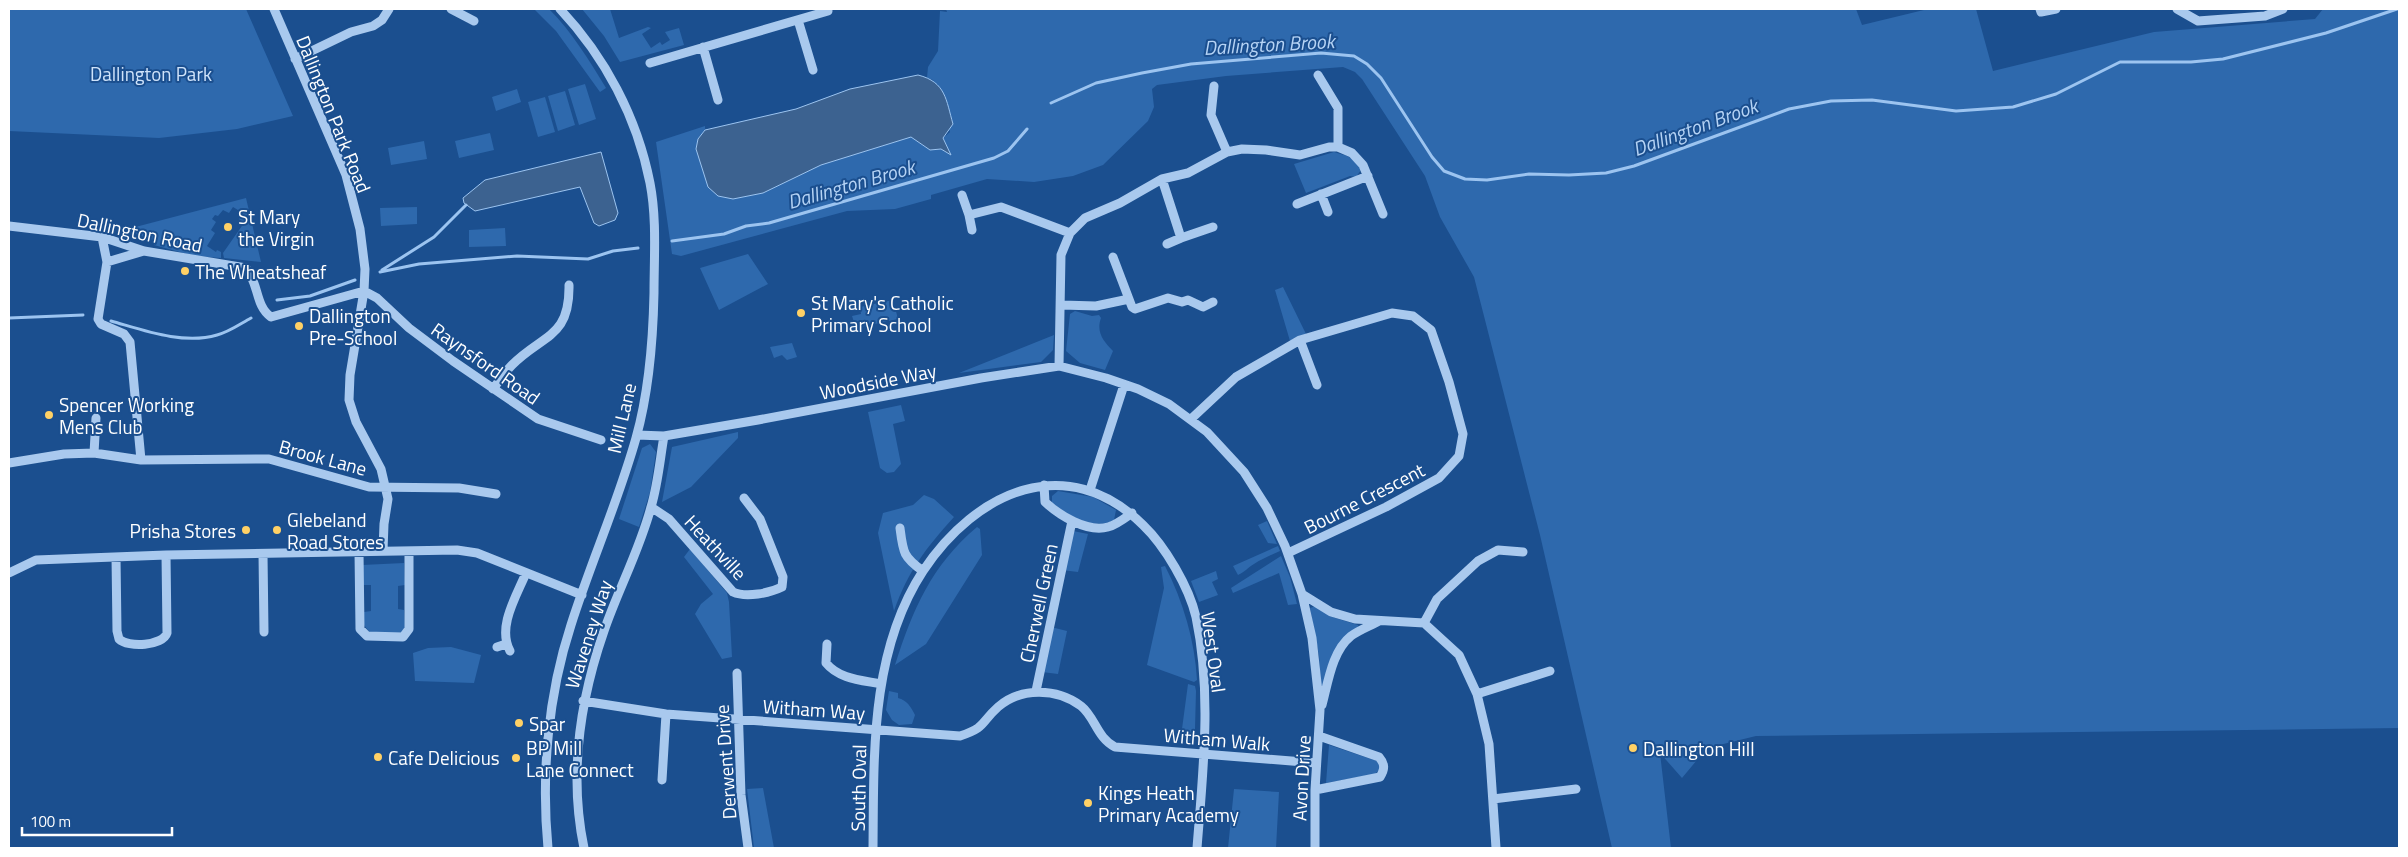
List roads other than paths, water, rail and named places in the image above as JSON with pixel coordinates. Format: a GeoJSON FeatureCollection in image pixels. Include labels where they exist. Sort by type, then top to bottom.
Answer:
{"type":"FeatureCollection","features":[{"type":"Feature","properties":{"kind":"street","name":"Dallington Park Road"},"geometry":{"type":"LineString","coordinates":[[274,9],[346,175],[360,229],[364,291]]}},
{"type":"Feature","properties":{"kind":"street"},"geometry":{"type":"LineString","coordinates":[[295,59],[351,32],[373,26],[382,20],[389,9]]}},
{"type":"Feature","properties":{"kind":"street"},"geometry":{"type":"LineString","coordinates":[[451,9],[474,21]]}},
{"type":"Feature","properties":{"kind":"street","name":"Mill Lane"},"geometry":{"type":"LineString","coordinates":[[548,848],[546,790],[553,703],[564,651],[618,497],[637,435],[647,378],[653,315],[653,212],[650,183],[634,127],[611,76],[587,40],[560,9]]}},
{"type":"Feature","properties":{"kind":"street"},"geometry":{"type":"LineString","coordinates":[[2040,9],[2041,12],[2056,9]]}},
{"type":"Feature","properties":{"kind":"street"},"geometry":{"type":"LineString","coordinates":[[2177,9],[2198,21],[2265,16],[2283,9]]}},
{"type":"Feature","properties":{"kind":"street"},"geometry":{"type":"LineString","coordinates":[[650,63],[828,12]]}},
{"type":"Feature","properties":{"kind":"street"},"geometry":{"type":"LineString","coordinates":[[798,20],[813,70]]}},
{"type":"Feature","properties":{"kind":"street"},"geometry":{"type":"LineString","coordinates":[[703,47],[718,100]]}},
{"type":"Feature","properties":{"kind":"street"},"geometry":{"type":"LineString","coordinates":[[1318,75],[1338,108],[1338,147]]}},
{"type":"Feature","properties":{"kind":"street"},"geometry":{"type":"LineString","coordinates":[[1214,86],[1210,115],[1227,152]]}},
{"type":"Feature","properties":{"kind":"street"},"geometry":{"type":"LineString","coordinates":[[1060,366],[1061,256],[1070,232],[1085,218],[1110,208],[1162,179],[1188,173],[1227,152],[1242,149],[1300,155],[1329,146],[1338,147],[1352,153],[1363,165],[1383,214]]}},
{"type":"Feature","properties":{"kind":"street"},"geometry":{"type":"LineString","coordinates":[[1297,204],[1368,176]]}},
{"type":"Feature","properties":{"kind":"street"},"geometry":{"type":"LineString","coordinates":[[1162,179],[1181,238]]}},
{"type":"Feature","properties":{"kind":"street"},"geometry":{"type":"LineString","coordinates":[[962,194],[972,230]]}},
{"type":"Feature","properties":{"kind":"street"},"geometry":{"type":"LineString","coordinates":[[1321,194],[1328,212]]}},
{"type":"Feature","properties":{"kind":"street"},"geometry":{"type":"LineString","coordinates":[[969,215],[1001,207],[1070,232]]}},
{"type":"Feature","properties":{"kind":"street","name":"Dallington Road"},"geometry":{"type":"LineString","coordinates":[[9,226],[102,237],[144,251],[246,268],[253,276],[264,312],[271,317],[364,291]]}},
{"type":"Feature","properties":{"kind":"street"},"geometry":{"type":"LineString","coordinates":[[1167,244],[1213,227]]}},
{"type":"Feature","properties":{"kind":"street"},"geometry":{"type":"LineString","coordinates":[[102,237],[107,262],[98,320],[101,324],[124,334],[130,342],[141,460]]}},
{"type":"Feature","properties":{"kind":"street"},"geometry":{"type":"LineString","coordinates":[[107,262],[144,251]]}},
{"type":"Feature","properties":{"kind":"street"},"geometry":{"type":"LineString","coordinates":[[1113,257],[1135,309],[1168,298],[1182,302],[1188,300],[1202,307],[1213,302]]}},
{"type":"Feature","properties":{"kind":"street"},"geometry":{"type":"LineString","coordinates":[[493,389],[512,365],[559,329],[570,304],[569,285]]}},
{"type":"Feature","properties":{"kind":"street","name":"Raynsford Road"},"geometry":{"type":"LineString","coordinates":[[364,291],[377,298],[409,328],[538,419],[601,440]]}},
{"type":"Feature","properties":{"kind":"street","name":"Brook Lane"},"geometry":{"type":"LineString","coordinates":[[364,291],[350,375],[349,400],[361,433],[378,460],[388,499],[384,524],[383,550]]}},
{"type":"Feature","properties":{"kind":"street"},"geometry":{"type":"LineString","coordinates":[[1062,305],[1096,306],[1131,303]]}},
{"type":"Feature","properties":{"kind":"street","name":"Bourne Crescent"},"geometry":{"type":"LineString","coordinates":[[1190,419],[1236,377],[1300,340],[1392,313],[1413,316],[1431,330],[1449,382],[1463,434],[1458,456],[1438,478],[1386,507],[1288,553]]}},
{"type":"Feature","properties":{"kind":"street"},"geometry":{"type":"LineString","coordinates":[[1300,340],[1317,385]]}},
{"type":"Feature","properties":{"kind":"street","name":"Woodside Way"},"geometry":{"type":"LineString","coordinates":[[637,435],[664,436],[981,378],[1060,366],[1124,385]]}},
{"type":"Feature","properties":{"kind":"street"},"geometry":{"type":"LineString","coordinates":[[1090,490],[1124,385]]}},
{"type":"Feature","properties":{"kind":"street","name":"Avon Drive"},"geometry":{"type":"LineString","coordinates":[[1124,385],[1138,389],[1169,404],[1222,446],[1244,472],[1267,508],[1288,553],[1302,594],[1312,638],[1320,710],[1314,790],[1315,848]]}},
{"type":"Feature","properties":{"kind":"street"},"geometry":{"type":"LineString","coordinates":[[94,453],[96,418]]}},
{"type":"Feature","properties":{"kind":"street","name":"Waveney Way"},"geometry":{"type":"LineString","coordinates":[[584,848],[580,828],[577,765],[583,701],[603,633],[651,507],[664,436]]}},
{"type":"Feature","properties":{"kind":"street","name":"Brook Lane"},"geometry":{"type":"LineString","coordinates":[[9,463],[64,454],[94,453],[141,460],[269,459],[354,484],[384,487]]}},
{"type":"Feature","properties":{"kind":"street"},"geometry":{"type":"LineString","coordinates":[[1044,485],[1045,502],[1062,517],[1072,521],[1092,527],[1108,528],[1132,513]]}},
{"type":"Feature","properties":{"kind":"street","name":"West Oval"},"geometry":{"type":"LineString","coordinates":[[876,729],[881,684],[901,615],[923,571],[956,530],[972,516],[995,501],[1018,490],[1044,485],[1063,485],[1090,490],[1115,501],[1132,513],[1156,537],[1174,564],[1195,615],[1205,678],[1204,755],[1197,848]]}},
{"type":"Feature","properties":{"kind":"street"},"geometry":{"type":"LineString","coordinates":[[384,487],[459,488],[496,494]]}},
{"type":"Feature","properties":{"kind":"street","name":"Heathville"},"geometry":{"type":"LineString","coordinates":[[651,507],[669,519],[733,592],[742,595],[774,592],[782,587],[783,577],[760,519],[744,498]]}},
{"type":"Feature","properties":{"kind":"street","name":"Cherwell Green"},"geometry":{"type":"LineString","coordinates":[[1036,691],[1072,521]]}},
{"type":"Feature","properties":{"kind":"street"},"geometry":{"type":"LineString","coordinates":[[900,528],[903,552],[908,561],[923,571]]}},
{"type":"Feature","properties":{"kind":"street"},"geometry":{"type":"LineString","coordinates":[[9,573],[36,560],[166,555],[458,550],[477,553],[582,596]]}},
{"type":"Feature","properties":{"kind":"street"},"geometry":{"type":"LineString","coordinates":[[1424,623],[1437,600],[1478,562],[1498,550],[1523,552]]}},
{"type":"Feature","properties":{"kind":"street"},"geometry":{"type":"LineString","coordinates":[[358,552],[360,630],[368,636],[403,637],[409,629],[410,551]]}},
{"type":"Feature","properties":{"kind":"street"},"geometry":{"type":"LineString","coordinates":[[263,554],[264,632]]}},
{"type":"Feature","properties":{"kind":"street"},"geometry":{"type":"LineString","coordinates":[[116,557],[117,631],[119,639],[126,643],[156,643],[163,640],[167,633],[166,555]]}},
{"type":"Feature","properties":{"kind":"street"},"geometry":{"type":"LineString","coordinates":[[496,648],[508,648],[504,629],[526,573]]}},
{"type":"Feature","properties":{"kind":"street"},"geometry":{"type":"LineString","coordinates":[[1302,594],[1331,612],[1355,619],[1424,623],[1459,655],[1477,694],[1489,744],[1496,848]]}},
{"type":"Feature","properties":{"kind":"street","name":"Avon Drive"},"geometry":{"type":"LineString","coordinates":[[1320,710],[1335,660],[1341,648],[1351,636],[1379,621]]}},
{"type":"Feature","properties":{"kind":"street"},"geometry":{"type":"LineString","coordinates":[[827,644],[826,663],[832,670],[840,675],[881,684]]}},
{"type":"Feature","properties":{"kind":"street"},"geometry":{"type":"LineString","coordinates":[[1477,694],[1550,671]]}},
{"type":"Feature","properties":{"kind":"street","name":"Derwent Drive"},"geometry":{"type":"LineString","coordinates":[[737,673],[737,720],[741,795],[748,848]]}},
{"type":"Feature","properties":{"kind":"street","name":"Witham Way"},"geometry":{"type":"LineString","coordinates":[[583,701],[666,714],[960,736],[977,730],[1006,701],[1015,696],[1036,691]]}},
{"type":"Feature","properties":{"kind":"street","name":"Witham Walk"},"geometry":{"type":"LineString","coordinates":[[1036,691],[1066,697],[1081,706],[1090,716],[1104,740],[1115,747],[1316,763]]}},
{"type":"Feature","properties":{"kind":"street"},"geometry":{"type":"LineString","coordinates":[[662,780],[666,714]]}},
{"type":"Feature","properties":{"kind":"street","name":"South Oval"},"geometry":{"type":"LineString","coordinates":[[873,848],[876,729]]}},
{"type":"Feature","properties":{"kind":"street"},"geometry":{"type":"LineString","coordinates":[[1314,790],[1380,777],[1384,771],[1383,762],[1379,757],[1319,736]]}},
{"type":"Feature","properties":{"kind":"street"},"geometry":{"type":"LineString","coordinates":[[1493,799],[1576,789]]}},
{"type":"Feature","properties":{"kind":"waterway","name":"Dallington Brook"},"geometry":{"type":"LineString","coordinates":[[1051,103],[1096,83],[1191,64],[1321,53],[1354,56],[1367,64],[1381,78],[1432,157],[1444,171],[1465,179],[1487,180],[1529,174],[1569,175],[1606,173],[1634,166],[1789,109],[1831,101],[1872,100],[1956,111],[2013,107],[2056,94],[2120,62],[2191,62],[2223,59],[2326,33],[2397,9]]}},
{"type":"Feature","properties":{"kind":"waterway","name":"Dallington Brook"},"geometry":{"type":"LineString","coordinates":[[672,241],[724,234],[746,226],[769,223],[994,158],[1008,151],[1027,129]]}},
{"type":"Feature","properties":{"kind":"waterway"},"geometry":{"type":"LineString","coordinates":[[382,270],[434,237],[466,205]]}},
{"type":"Feature","properties":{"kind":"waterway","name":"Dallington Brook"},"geometry":{"type":"LineString","coordinates":[[380,272],[419,264],[517,256],[588,259],[613,251],[638,248]]}},
{"type":"Feature","properties":{"kind":"waterway","name":"Dallington Brook"},"geometry":{"type":"LineString","coordinates":[[277,300],[310,296],[355,280]]}},
{"type":"Feature","properties":{"kind":"waterway","name":"Dallington Brook"},"geometry":{"type":"LineString","coordinates":[[9,318],[83,315]]}},
{"type":"Feature","properties":{"kind":"waterway","name":"Dallington Brook"},"geometry":{"type":"LineString","coordinates":[[111,321],[163,335],[204,338],[221,334],[251,318]]}},
{"type":"Feature","properties":{"kind":"place","name":"St Mary the Virgin"},"geometry":{"type":"Point","coordinates":[228,227]}},
{"type":"Feature","properties":{"kind":"place","name":"The Wheatsheaf"},"geometry":{"type":"Point","coordinates":[185,271]}},
{"type":"Feature","properties":{"kind":"place","name":"St Mary's Catholic Primary School"},"geometry":{"type":"Point","coordinates":[801,313]}},
{"type":"Feature","properties":{"kind":"place","name":"Dallington Pre-School"},"geometry":{"type":"Point","coordinates":[299,326]}},
{"type":"Feature","properties":{"kind":"place","name":"Spencer Working Mens Club"},"geometry":{"type":"Point","coordinates":[49,415]}},
{"type":"Feature","properties":{"kind":"place","name":"Prisha Stores"},"geometry":{"type":"Point","coordinates":[246,530]}},
{"type":"Feature","properties":{"kind":"place","name":"Glebeland Road Stores"},"geometry":{"type":"Point","coordinates":[277,530]}},
{"type":"Feature","properties":{"kind":"place","name":"Spar"},"geometry":{"type":"Point","coordinates":[519,723]}},
{"type":"Feature","properties":{"kind":"place","name":"Dallington Hill"},"geometry":{"type":"Point","coordinates":[1633,748]}},
{"type":"Feature","properties":{"kind":"place","name":"Cafe Delicious"},"geometry":{"type":"Point","coordinates":[378,757]}},
{"type":"Feature","properties":{"kind":"place","name":"BP Mill Lane Connect"},"geometry":{"type":"Point","coordinates":[516,758]}},
{"type":"Feature","properties":{"kind":"place","name":"Kings Heath Primary Academy"},"geometry":{"type":"Point","coordinates":[1088,803]}},
{"type":"Feature","properties":{"kind":"park label","name":"Dallington Park"},"geometry":{"type":"Point","coordinates":[151,73]}}]}
